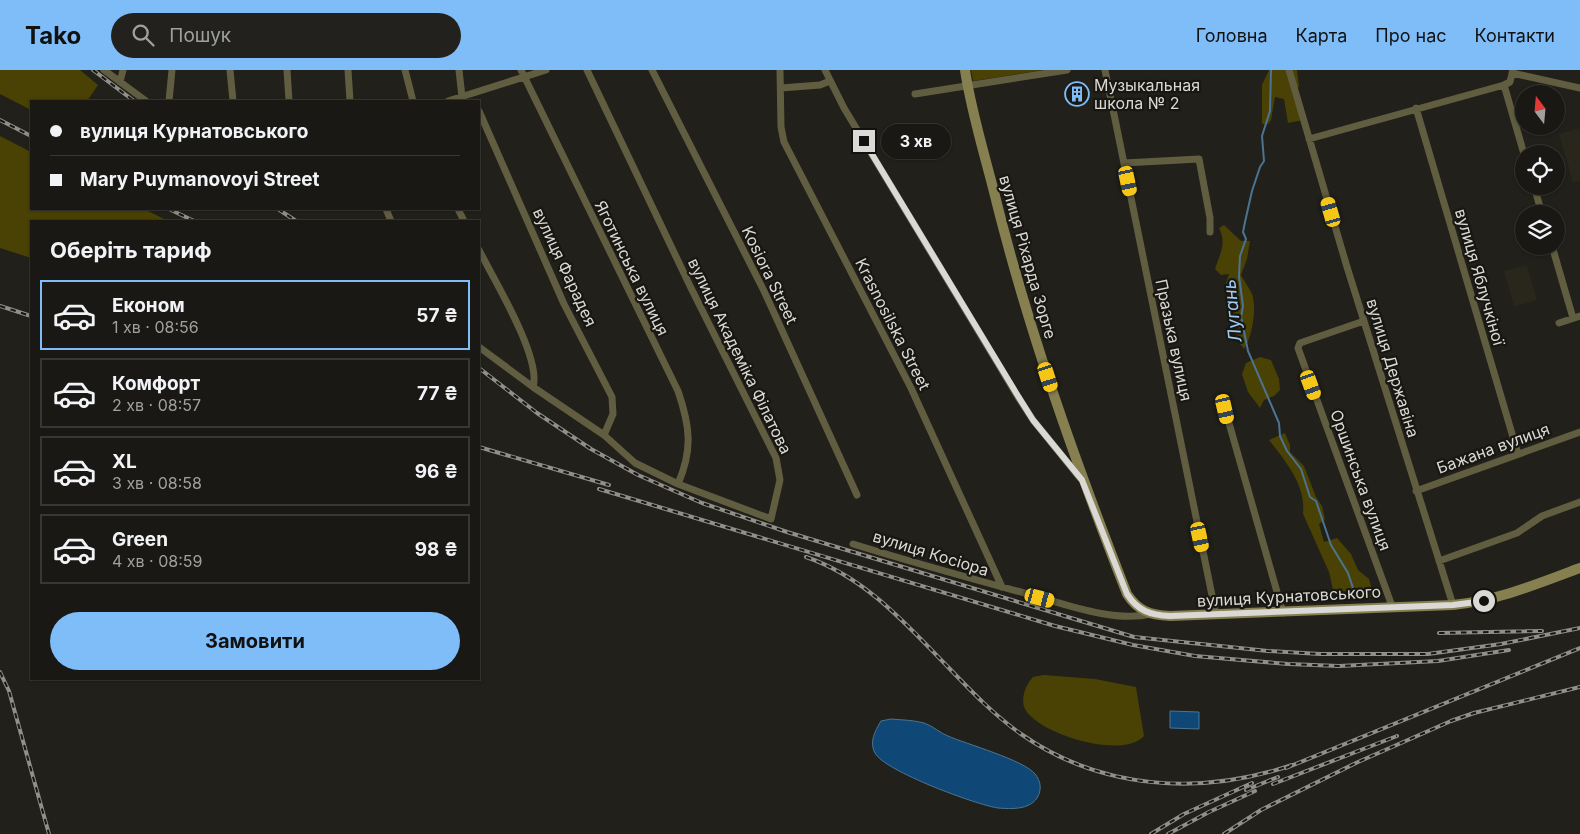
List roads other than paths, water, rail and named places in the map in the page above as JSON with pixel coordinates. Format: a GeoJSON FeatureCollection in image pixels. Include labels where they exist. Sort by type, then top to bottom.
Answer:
{"type":"FeatureCollection","features":[{"type":"Feature","properties":{"kind":"street"},"geometry":{"type":"LineString","coordinates":[[104,70],[145,100]]}},
{"type":"Feature","properties":{"kind":"street"},"geometry":{"type":"LineString","coordinates":[[120,82],[123,70]]}},
{"type":"Feature","properties":{"kind":"street"},"geometry":{"type":"LineString","coordinates":[[169,100],[172,70]]}},
{"type":"Feature","properties":{"kind":"street"},"geometry":{"type":"LineString","coordinates":[[230,70],[233,100]]}},
{"type":"Feature","properties":{"kind":"street"},"geometry":{"type":"LineString","coordinates":[[287,70],[289,100]]}},
{"type":"Feature","properties":{"kind":"street"},"geometry":{"type":"LineString","coordinates":[[348,70],[350,100]]}},
{"type":"Feature","properties":{"kind":"street"},"geometry":{"type":"LineString","coordinates":[[404,70],[413,100]]}},
{"type":"Feature","properties":{"kind":"street"},"geometry":{"type":"LineString","coordinates":[[459,70],[462,98]]}},
{"type":"Feature","properties":{"kind":"street","name":"Яготинська вулиця"},"geometry":{"type":"LineString","coordinates":[[521,70],[678,391],[690,435],[682,474],[678,484]]}},
{"type":"Feature","properties":{"kind":"street"},"geometry":{"type":"LineString","coordinates":[[453,100],[473,98],[546,70]]}},
{"type":"Feature","properties":{"kind":"street","name":"вулиця Академіка Філатова"},"geometry":{"type":"LineString","coordinates":[[480,348],[533,387],[604,434],[635,463],[678,484],[771,519],[780,480],[776,458],[587,70]]}},
{"type":"Feature","properties":{"kind":"street","name":"Kosiora Street"},"geometry":{"type":"LineString","coordinates":[[652,70],[764,292],[857,495]]}},
{"type":"Feature","properties":{"kind":"street","name":"Krasnosilska Street"},"geometry":{"type":"LineString","coordinates":[[780,70],[780,127],[784,142],[910,388],[1002,587]]}},
{"type":"Feature","properties":{"kind":"street"},"geometry":{"type":"LineString","coordinates":[[825,70],[830,82],[1033,420],[1082,480]]}},
{"type":"Feature","properties":{"kind":"street","name":"вулиця Ріхарда Зорге"},"geometry":{"type":"LineString","coordinates":[[965,70],[967,85],[1026,309],[1082,480],[1127,594],[1133,604],[1148,613]]}},
{"type":"Feature","properties":{"kind":"street"},"geometry":{"type":"LineString","coordinates":[[915,94],[1067,70]]}},
{"type":"Feature","properties":{"kind":"street","name":"Празька вулиця"},"geometry":{"type":"LineString","coordinates":[[1105,70],[1216,615]]}},
{"type":"Feature","properties":{"kind":"street","name":"вулиця Державіна"},"geometry":{"type":"LineString","coordinates":[[1289,70],[1364,322],[1453,605]]}},
{"type":"Feature","properties":{"kind":"street"},"geometry":{"type":"LineString","coordinates":[[1309,139],[1504,85],[1510,82],[1512,72],[1580,88]]}},
{"type":"Feature","properties":{"kind":"street"},"geometry":{"type":"LineString","coordinates":[[781,88],[830,82]]}},
{"type":"Feature","properties":{"kind":"street"},"geometry":{"type":"LineString","coordinates":[[1504,85],[1521,145]]}},
{"type":"Feature","properties":{"kind":"street","name":"вулиця Яблучкіної"},"geometry":{"type":"LineString","coordinates":[[1416,108],[1518,454]]}},
{"type":"Feature","properties":{"kind":"street","name":"вулиця Фарадея"},"geometry":{"type":"LineString","coordinates":[[480,113],[564,304],[612,397],[613,414],[604,434]]}},
{"type":"Feature","properties":{"kind":"street"},"geometry":{"type":"LineString","coordinates":[[1124,163],[1199,159],[1210,218],[1210,232]]}},
{"type":"Feature","properties":{"kind":"street"},"geometry":{"type":"LineString","coordinates":[[480,252],[526,345],[536,378],[533,387]]}},
{"type":"Feature","properties":{"kind":"street"},"geometry":{"type":"LineString","coordinates":[[1555,255],[1576,317],[1559,323]]}},
{"type":"Feature","properties":{"kind":"street","name":"Оршинська вулиця"},"geometry":{"type":"LineString","coordinates":[[1364,322],[1300,343],[1298,348],[1392,606]]}},
{"type":"Feature","properties":{"kind":"street"},"geometry":{"type":"LineString","coordinates":[[1225,409],[1283,612]]}},
{"type":"Feature","properties":{"kind":"street","name":"Бажана вулиця"},"geometry":{"type":"LineString","coordinates":[[1416,491],[1580,432]]}},
{"type":"Feature","properties":{"kind":"street"},"geometry":{"type":"LineString","coordinates":[[1439,562],[1516,533],[1542,516],[1580,502]]}},
{"type":"Feature","properties":{"kind":"street","name":"вулиця Косіора"},"geometry":{"type":"LineString","coordinates":[[853,544],[986,585],[1002,587],[1116,616],[1137,618],[1148,613]]}},
{"type":"Feature","properties":{"kind":"street","name":"вулиця Курнатовського"},"geometry":{"type":"LineString","coordinates":[[1148,613],[1170,616],[1216,615],[1392,606],[1453,605],[1484,601],[1509,594],[1580,568]]}},
{"type":"Feature","properties":{"kind":"water"},"geometry":{"type":"Polygon","coordinates":[[[1170,711],[1199,712],[1199,729],[1170,728],[1170,711]]]}},
{"type":"Feature","properties":{"kind":"water"},"geometry":{"type":"Polygon","coordinates":[[[891,719],[924,723],[948,736],[1019,763],[1035,774],[1039,780],[1039,795],[1034,802],[1025,807],[998,808],[971,801],[912,778],[882,760],[873,749],[875,733],[881,721],[891,719]]]}},
{"type":"Feature","properties":{"kind":"waterway","name":"Лугань"},"geometry":{"type":"LineString","coordinates":[[1271,70],[1270,111],[1262,136],[1264,161],[1252,191],[1243,232],[1246,239],[1240,256],[1239,276],[1243,306],[1241,317],[1248,351],[1279,423],[1280,436],[1287,451],[1301,469],[1310,497],[1316,501],[1331,545],[1348,573],[1354,591]]}},
{"type":"Feature","properties":{"kind":"railway"},"geometry":{"type":"LineString","coordinates":[[93,70],[133,100]]}},
{"type":"Feature","properties":{"kind":"railway"},"geometry":{"type":"LineString","coordinates":[[0,120],[30,135]]}},
{"type":"Feature","properties":{"kind":"railway"},"geometry":{"type":"LineString","coordinates":[[171,210],[192,220]]}},
{"type":"Feature","properties":{"kind":"railway"},"geometry":{"type":"LineString","coordinates":[[280,210],[294,220]]}},
{"type":"Feature","properties":{"kind":"railway"},"geometry":{"type":"LineString","coordinates":[[0,306],[30,316]]}},
{"type":"Feature","properties":{"kind":"railway"},"geometry":{"type":"LineString","coordinates":[[480,369],[537,413],[591,449],[638,475],[702,503],[787,532],[1134,637],[1268,651],[1320,654],[1428,654],[1501,644],[1580,628]]}},
{"type":"Feature","properties":{"kind":"railway"},"geometry":{"type":"LineString","coordinates":[[480,447],[609,485]]}},
{"type":"Feature","properties":{"kind":"railway"},"geometry":{"type":"LineString","coordinates":[[599,489],[1055,626],[1133,645],[1195,656],[1288,664],[1339,666],[1438,661],[1509,650]]}},
{"type":"Feature","properties":{"kind":"railway"},"geometry":{"type":"LineString","coordinates":[[806,557],[847,577],[883,603],[965,685],[1011,727],[1052,753],[1084,767],[1118,777],[1152,782],[1187,784],[1223,781],[1258,775],[1292,765]]}},
{"type":"Feature","properties":{"kind":"railway"},"geometry":{"type":"LineString","coordinates":[[1439,633],[1542,631]]}},
{"type":"Feature","properties":{"kind":"railway"},"geometry":{"type":"LineString","coordinates":[[1286,768],[1580,648]]}},
{"type":"Feature","properties":{"kind":"railway"},"geometry":{"type":"LineString","coordinates":[[0,672],[9,691],[49,834]]}},
{"type":"Feature","properties":{"kind":"railway"},"geometry":{"type":"LineString","coordinates":[[1224,834],[1261,810],[1358,762],[1451,721],[1474,713],[1580,687]]}},
{"type":"Feature","properties":{"kind":"railway"},"geometry":{"type":"LineString","coordinates":[[1273,784],[1397,736]]}},
{"type":"Feature","properties":{"kind":"railway"},"geometry":{"type":"LineString","coordinates":[[1246,790],[1278,777]]}},
{"type":"Feature","properties":{"kind":"railway"},"geometry":{"type":"LineString","coordinates":[[1151,834],[1184,814],[1252,783]]}},
{"type":"Feature","properties":{"kind":"railway"},"geometry":{"type":"LineString","coordinates":[[1168,834],[1209,812],[1255,791]]}},
{"type":"Feature","properties":{"kind":"place","name":"Музыкальная школа № 2"},"geometry":{"type":"Point","coordinates":[1077,94]}}]}
